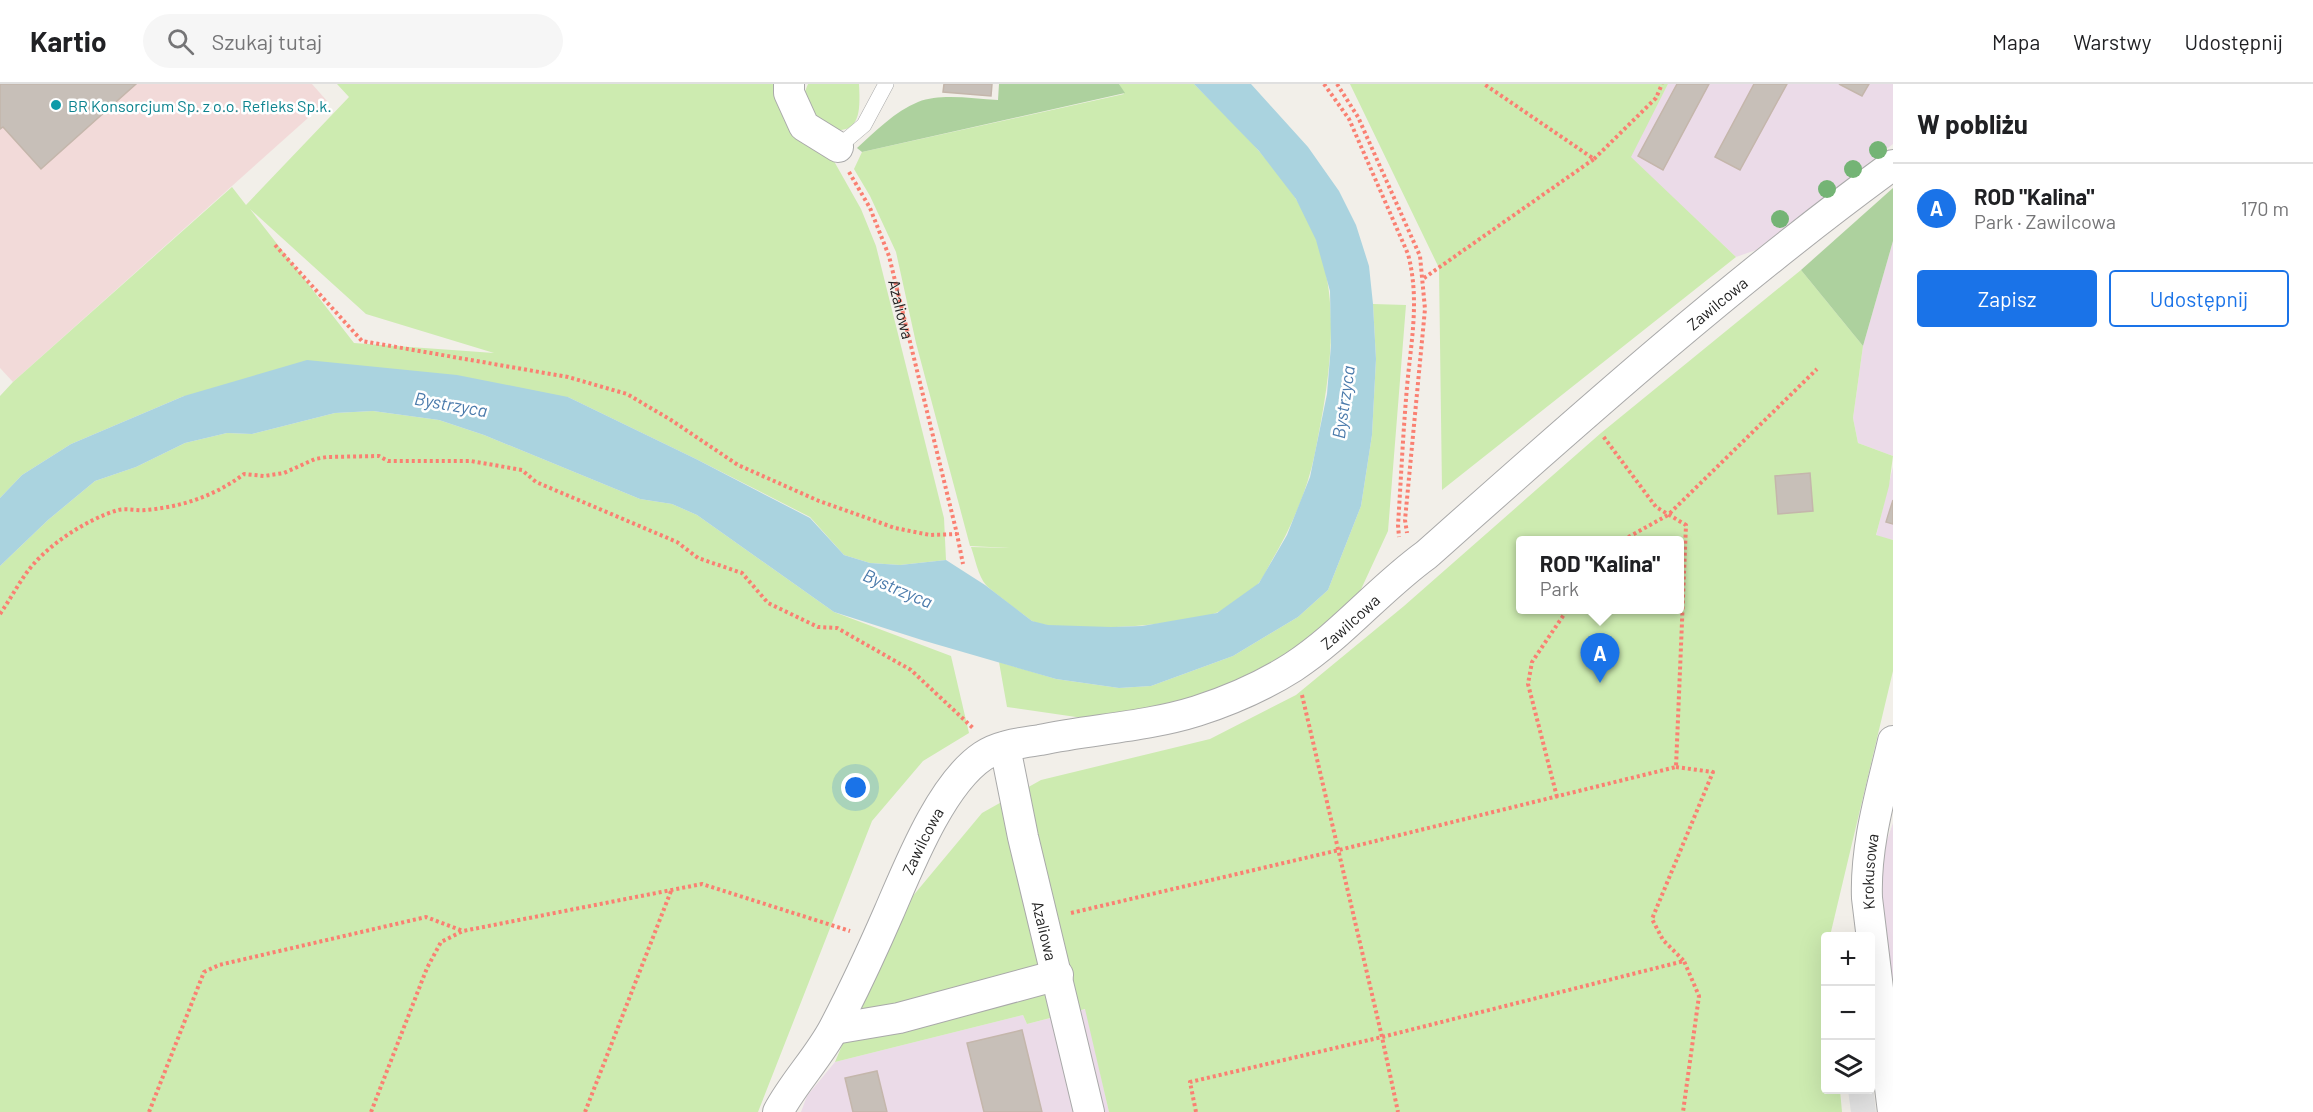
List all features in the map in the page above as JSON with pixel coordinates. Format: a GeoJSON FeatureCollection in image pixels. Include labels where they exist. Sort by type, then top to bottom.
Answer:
{"type":"FeatureCollection","features":[{"type":"Feature","properties":{"kind":"street"},"geometry":{"type":"LineString","coordinates":[[789,84],[789,93],[804,126],[838,147]]}},
{"type":"Feature","properties":{"kind":"street","name":"Zawilcowa"},"geometry":{"type":"LineString","coordinates":[[778,1112],[834,1029],[913,857],[951,788],[982,757],[1001,748],[1078,732],[1146,724],[1195,712],[1249,691],[1295,666],[1586,413],[1831,210],[1893,165]]}},
{"type":"Feature","properties":{"kind":"street","name":"Krokusowa"},"geometry":{"type":"LineString","coordinates":[[1893,741],[1868,851],[1866,872],[1866,898],[1893,1112]]}},
{"type":"Feature","properties":{"kind":"street","name":"Azaliowa"},"geometry":{"type":"LineString","coordinates":[[1001,748],[1058,975],[1089,1112]]}},
{"type":"Feature","properties":{"kind":"street"},"geometry":{"type":"LineString","coordinates":[[834,1029],[899,1018],[1058,975]]}},
{"type":"Feature","properties":{"kind":"lane"},"geometry":{"type":"LineString","coordinates":[[838,147],[864,125],[886,84]]}},
{"type":"Feature","properties":{"kind":"path"},"geometry":{"type":"LineString","coordinates":[[1324,84],[1348,119],[1408,254],[1413,275],[1415,313],[1407,387],[1398,525],[1415,563]]}},
{"type":"Feature","properties":{"kind":"path"},"geometry":{"type":"LineString","coordinates":[[1337,84],[1358,117],[1377,157],[1420,256],[1424,278],[1425,309],[1405,520],[1408,543],[1415,563]]}},
{"type":"Feature","properties":{"kind":"path"},"geometry":{"type":"LineString","coordinates":[[1484,84],[1594,159]]}},
{"type":"Feature","properties":{"kind":"path"},"geometry":{"type":"LineString","coordinates":[[1424,278],[1594,159],[1656,98],[1662,84]]}},
{"type":"Feature","properties":{"kind":"path","name":"Azaliowa"},"geometry":{"type":"LineString","coordinates":[[838,147],[870,208],[889,256],[963,564]]}},
{"type":"Feature","properties":{"kind":"path"},"geometry":{"type":"LineString","coordinates":[[275,245],[362,341],[568,377],[627,394],[671,420],[738,465],[819,501],[895,528],[930,535],[957,534]]}},
{"type":"Feature","properties":{"kind":"path"},"geometry":{"type":"LineString","coordinates":[[1630,536],[1668,515],[1816,369]]}},
{"type":"Feature","properties":{"kind":"path"},"geometry":{"type":"LineString","coordinates":[[1586,413],[1656,507],[1686,525],[1684,573]]}},
{"type":"Feature","properties":{"kind":"path"},"geometry":{"type":"LineString","coordinates":[[0,614],[26,574],[54,544],[78,529],[119,510],[146,510],[194,501],[224,489],[244,474],[264,476],[284,473],[327,457],[379,456],[388,460],[471,461],[522,470],[536,482],[677,542],[698,558],[742,573],[768,603],[818,627],[837,628],[911,670],[1001,748]]}},
{"type":"Feature","properties":{"kind":"path"},"geometry":{"type":"LineString","coordinates":[[1557,796],[1528,684],[1532,662],[1564,614]]}},
{"type":"Feature","properties":{"kind":"path"},"geometry":{"type":"LineString","coordinates":[[1676,767],[1682,614]]}},
{"type":"Feature","properties":{"kind":"path"},"geometry":{"type":"LineString","coordinates":[[1295,666],[1398,1112]]}},
{"type":"Feature","properties":{"kind":"path"},"geometry":{"type":"LineString","coordinates":[[1044,919],[1339,850],[1676,767],[1713,772],[1652,919],[1663,940],[1684,961],[1699,996],[1683,1112]]}},
{"type":"Feature","properties":{"kind":"path"},"geometry":{"type":"LineString","coordinates":[[371,1112],[427,968],[441,942],[463,931],[702,884],[877,939]]}},
{"type":"Feature","properties":{"kind":"path"},"geometry":{"type":"LineString","coordinates":[[585,1112],[672,890]]}},
{"type":"Feature","properties":{"kind":"path"},"geometry":{"type":"LineString","coordinates":[[149,1112],[204,972],[219,965],[426,917],[463,931]]}},
{"type":"Feature","properties":{"kind":"path"},"geometry":{"type":"LineString","coordinates":[[1196,1112],[1190,1082],[1382,1037],[1684,961]]}},
{"type":"Feature","properties":{"kind":"shaded area"},"geometry":{"type":"Polygon","coordinates":[[[0,84],[312,84],[327,101],[13,382],[0,368],[0,84]]]}},
{"type":"Feature","properties":{"kind":"shaded area"},"geometry":{"type":"Polygon","coordinates":[[[1668,84],[1893,84],[1893,144],[1756,250],[1736,257],[1630,157],[1668,84]]]}},
{"type":"Feature","properties":{"kind":"shaded area"},"geometry":{"type":"Polygon","coordinates":[[[1893,241],[1893,456],[1858,443],[1853,418],[1863,346],[1893,241]]]}},
{"type":"Feature","properties":{"kind":"shaded area"},"geometry":{"type":"Polygon","coordinates":[[[1893,467],[1893,540],[1876,536],[1893,467]]]}},
{"type":"Feature","properties":{"kind":"shaded area"},"geometry":{"type":"Polygon","coordinates":[[[1893,823],[1893,992],[1878,866],[1893,823]]]}},
{"type":"Feature","properties":{"kind":"shaded area"},"geometry":{"type":"Polygon","coordinates":[[[1086,1009],[1109,1112],[801,1112],[807,1096],[835,1062],[1023,1015],[1027,1024],[1086,1009]]]}},
{"type":"Feature","properties":{"kind":"shaded area"},"geometry":{"type":"Polygon","coordinates":[[[1849,1094],[1874,1094],[1876,1112],[1851,1112],[1849,1094]]]}},
{"type":"Feature","properties":{"kind":"green space"},"geometry":{"type":"Polygon","coordinates":[[[337,84],[785,84],[783,119],[826,147],[861,209],[876,246],[944,518],[946,560],[900,565],[870,563],[844,555],[810,517],[568,397],[184,396],[71,444],[22,475],[0,498],[0,396],[232,187],[246,205],[349,97],[337,84]],[[250,209],[354,343],[494,353],[366,314],[250,209]]]}},
{"type":"Feature","properties":{"kind":"green space"},"geometry":{"type":"Polygon","coordinates":[[[808,84],[859,84],[859,107],[854,123],[842,130],[818,128],[804,94],[808,84]]]}},
{"type":"Feature","properties":{"kind":"green space"},"geometry":{"type":"Polygon","coordinates":[[[999,84],[1119,84],[1125,93],[862,152],[857,148],[893,116],[918,102],[947,97],[998,100],[999,84]]]}},
{"type":"Feature","properties":{"kind":"green space"},"geometry":{"type":"Polygon","coordinates":[[[1119,84],[1194,84],[1261,153],[1296,199],[1312,229],[1323,260],[1329,291],[1330,356],[1326,388],[1315,453],[1303,496],[1292,523],[1257,585],[1221,611],[1200,617],[1123,627],[1047,625],[1032,621],[989,588],[981,577],[971,547],[1010,548],[970,546],[916,343],[896,252],[870,196],[854,169],[862,152],[1124,94],[1119,84]]]}},
{"type":"Feature","properties":{"kind":"green space"},"geometry":{"type":"Polygon","coordinates":[[[1350,84],[1668,84],[1631,157],[1736,257],[1442,490],[1439,268],[1350,84]]]}},
{"type":"Feature","properties":{"kind":"green space"},"geometry":{"type":"Polygon","coordinates":[[[1893,188],[1893,241],[1863,346],[1801,270],[1893,188]]]}},
{"type":"Feature","properties":{"kind":"green space"},"geometry":{"type":"Polygon","coordinates":[[[1801,270],[1863,346],[1853,418],[1858,443],[1893,456],[1889,486],[1876,535],[1893,540],[1893,671],[1831,932],[1821,932],[1821,1094],[1840,1094],[1842,1112],[1109,1112],[1085,1009],[1027,1024],[1023,1015],[835,1062],[897,915],[982,813],[1041,780],[1210,739],[1296,695],[1404,606],[1601,433],[1801,270]]]}},
{"type":"Feature","properties":{"kind":"green space"},"geometry":{"type":"Polygon","coordinates":[[[1373,304],[1406,305],[1388,531],[1357,598],[1312,638],[1248,679],[1161,709],[1083,718],[1007,707],[999,662],[1056,679],[1119,688],[1151,686],[1233,656],[1298,617],[1328,590],[1361,506],[1372,435],[1376,359],[1373,304]]]}},
{"type":"Feature","properties":{"kind":"green space"},"geometry":{"type":"Polygon","coordinates":[[[373,411],[439,420],[484,435],[640,499],[672,504],[697,515],[834,612],[951,656],[969,733],[923,761],[872,821],[758,1112],[0,1112],[0,566],[48,520],[95,481],[136,467],[185,443],[227,433],[252,434],[335,413],[373,411]]]}},
{"type":"Feature","properties":{"kind":"water","name":"Bystrzyca"},"geometry":{"type":"Polygon","coordinates":[[[1194,84],[1251,84],[1308,147],[1339,191],[1356,225],[1369,266],[1373,304],[1376,359],[1372,435],[1361,506],[1328,590],[1298,617],[1233,656],[1151,686],[1119,688],[1056,679],[834,612],[697,515],[672,504],[640,499],[484,435],[439,420],[373,411],[335,413],[252,434],[227,433],[185,443],[136,467],[95,481],[48,520],[0,566],[0,498],[22,475],[71,444],[184,396],[307,360],[457,375],[568,397],[810,518],[844,555],[870,563],[900,565],[946,560],[985,585],[1032,621],[1048,625],[1142,626],[1217,613],[1259,583],[1287,535],[1310,477],[1327,394],[1331,345],[1330,291],[1316,240],[1296,199],[1259,151],[1194,84]]]}},
{"type":"Feature","properties":{"kind":"building","name":"BR Konsorcjum Sp. z o.o. Refleks Sp.k."},"geometry":{"type":"Polygon","coordinates":[[[0,84],[136,84],[41,169],[3,127],[0,129],[0,84]]]}},
{"type":"Feature","properties":{"kind":"building"},"geometry":{"type":"Polygon","coordinates":[[[944,84],[992,84],[991,96],[943,92],[944,84]]]}},
{"type":"Feature","properties":{"kind":"building"},"geometry":{"type":"Polygon","coordinates":[[[1677,84],[1709,84],[1663,170],[1638,156],[1677,84]]]}},
{"type":"Feature","properties":{"kind":"building"},"geometry":{"type":"Polygon","coordinates":[[[1754,84],[1787,84],[1740,170],[1715,157],[1754,84]]]}},
{"type":"Feature","properties":{"kind":"building"},"geometry":{"type":"Polygon","coordinates":[[[1839,84],[1869,84],[1862,96],[1839,84]]]}},
{"type":"Feature","properties":{"kind":"building"},"geometry":{"type":"Polygon","coordinates":[[[1810,473],[1813,511],[1778,514],[1775,476],[1810,473]]]}},
{"type":"Feature","properties":{"kind":"building"},"geometry":{"type":"Polygon","coordinates":[[[1893,500],[1893,524],[1886,522],[1893,500]]]}},
{"type":"Feature","properties":{"kind":"building"},"geometry":{"type":"Polygon","coordinates":[[[1022,1030],[1042,1112],[984,1112],[967,1043],[1022,1030]]]}},
{"type":"Feature","properties":{"kind":"building"},"geometry":{"type":"Polygon","coordinates":[[[877,1071],[887,1112],[853,1112],[845,1078],[877,1071]]]}},
{"type":"Feature","properties":{"kind":"place","name":"BR Konsorcjum Sp. z o.o. Refleks Sp.k."},"geometry":{"type":"Point","coordinates":[56,105]}},
{"type":"Feature","properties":{"kind":"place","name":"ROD \"Kalina\""},"geometry":{"type":"Point","coordinates":[1600,683]}}]}
